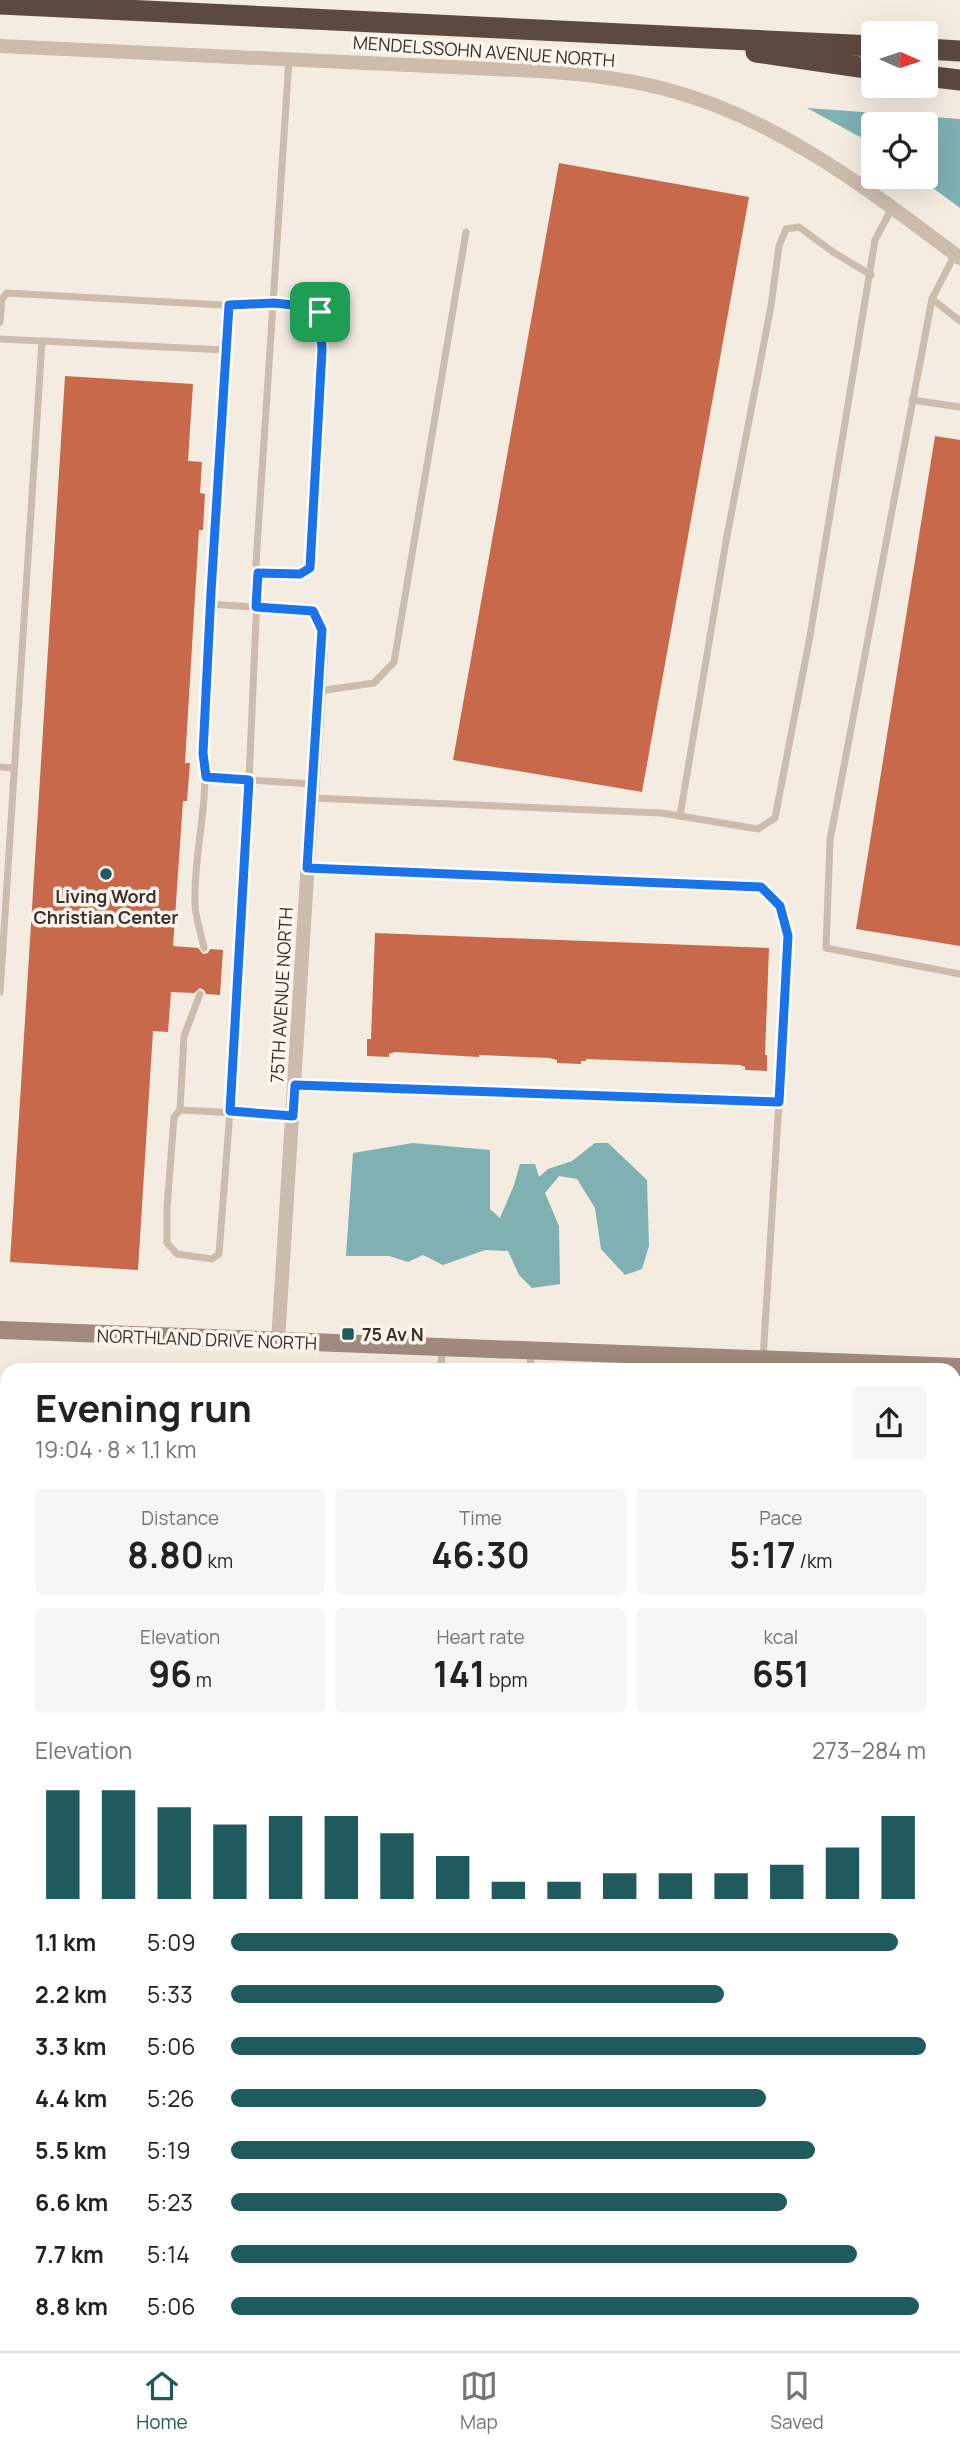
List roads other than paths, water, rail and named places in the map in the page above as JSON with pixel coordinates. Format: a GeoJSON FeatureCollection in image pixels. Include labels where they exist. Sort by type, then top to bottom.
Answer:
{"type":"FeatureCollection","features":[{"type":"Feature","properties":{"kind":"highway"},"geometry":{"type":"LineString","coordinates":[[0,4],[861,45]]}},
{"type":"Feature","properties":{"kind":"highway"},"geometry":{"type":"LineString","coordinates":[[608,32],[861,67]]}},
{"type":"Feature","properties":{"kind":"highway"},"geometry":{"type":"LineString","coordinates":[[938,50],[960,51]]}},
{"type":"Feature","properties":{"kind":"highway"},"geometry":{"type":"LineString","coordinates":[[938,77],[960,80]]}},
{"type":"Feature","properties":{"kind":"street","name":"MENDELSSOHN AVENUE NORTH"},"geometry":{"type":"LineString","coordinates":[[0,46],[583,74],[625,80],[666,90],[738,115],[786,138],[824,160],[957,256]]}},
{"type":"Feature","properties":{"kind":"street","name":"75TH AVENUE NORTH"},"geometry":{"type":"LineString","coordinates":[[278,1342],[321,652]]}},
{"type":"Feature","properties":{"kind":"street","name":"NORTHLAND DRIVE NORTH"},"geometry":{"type":"LineString","coordinates":[[0,1330],[823,1363]]}},
{"type":"Feature","properties":{"kind":"lane"},"geometry":{"type":"LineString","coordinates":[[200,993],[184,1036],[180,1110],[174,1117],[167,1243],[177,1254],[212,1259],[219,1254],[230,1111],[249,780],[258,573],[256,563],[289,59]]}},
{"type":"Feature","properties":{"kind":"lane"},"geometry":{"type":"LineString","coordinates":[[206,777],[249,780],[312,791],[662,813],[758,829],[775,818],[810,636],[875,240],[892,208]]}},
{"type":"Feature","properties":{"kind":"lane"},"geometry":{"type":"LineString","coordinates":[[680,816],[726,541],[771,306],[779,246],[786,229],[799,228],[870,275]]}},
{"type":"Feature","properties":{"kind":"lane"},"geometry":{"type":"LineString","coordinates":[[319,691],[374,682],[394,662],[466,232]]}},
{"type":"Feature","properties":{"kind":"lane"},"geometry":{"type":"LineString","coordinates":[[957,256],[932,299],[912,400],[830,840],[826,948],[960,974]]}},
{"type":"Feature","properties":{"kind":"lane"},"geometry":{"type":"LineString","coordinates":[[0,322],[2,299],[6,293],[229,305],[274,303],[313,307],[320,312],[322,350],[310,568],[300,574],[258,573]]}},
{"type":"Feature","properties":{"kind":"lane"},"geometry":{"type":"LineString","coordinates":[[932,299],[960,321]]}},
{"type":"Feature","properties":{"kind":"lane"},"geometry":{"type":"LineString","coordinates":[[204,948],[195,904],[206,777],[203,753],[210,604],[229,305]]}},
{"type":"Feature","properties":{"kind":"lane"},"geometry":{"type":"LineString","coordinates":[[0,339],[226,350]]}},
{"type":"Feature","properties":{"kind":"lane"},"geometry":{"type":"LineString","coordinates":[[0,992],[42,341]]}},
{"type":"Feature","properties":{"kind":"lane"},"geometry":{"type":"LineString","coordinates":[[912,400],[960,407]]}},
{"type":"Feature","properties":{"kind":"lane"},"geometry":{"type":"LineString","coordinates":[[210,604],[313,611],[322,630],[321,652]]}},
{"type":"Feature","properties":{"kind":"lane"},"geometry":{"type":"LineString","coordinates":[[0,767],[14,768]]}},
{"type":"Feature","properties":{"kind":"lane"},"geometry":{"type":"LineString","coordinates":[[307,868],[761,887],[780,906],[788,936],[763,1360]]}},
{"type":"Feature","properties":{"kind":"lane"},"geometry":{"type":"LineString","coordinates":[[295,1085],[779,1102]]}},
{"type":"Feature","properties":{"kind":"lane"},"geometry":{"type":"LineString","coordinates":[[180,1110],[293,1116]]}},
{"type":"Feature","properties":{"kind":"lane"},"geometry":{"type":"LineString","coordinates":[[441,1363],[442,1347]]}},
{"type":"Feature","properties":{"kind":"lane"},"geometry":{"type":"LineString","coordinates":[[530,1363],[531,1350]]}},
{"type":"Feature","properties":{"kind":"water"},"geometry":{"type":"Polygon","coordinates":[[[807,108],[863,112],[861,137],[807,108]]]}},
{"type":"Feature","properties":{"kind":"water"},"geometry":{"type":"Polygon","coordinates":[[[938,117],[960,119],[960,208],[934,189],[938,189],[938,117]]]}},
{"type":"Feature","properties":{"kind":"water"},"geometry":{"type":"Polygon","coordinates":[[[413,1143],[490,1150],[490,1209],[500,1218],[520,1164],[535,1164],[539,1177],[548,1169],[572,1161],[595,1143],[608,1143],[647,1180],[649,1246],[642,1269],[625,1275],[601,1249],[595,1208],[577,1179],[559,1176],[545,1193],[559,1226],[560,1284],[532,1288],[519,1275],[508,1251],[485,1250],[443,1265],[423,1255],[408,1262],[389,1256],[346,1256],[353,1153],[413,1143]]]}},
{"type":"Feature","properties":{"kind":"place","name":"Living Word Christian Center"},"geometry":{"type":"Point","coordinates":[106,874]}},
{"type":"Feature","properties":{"kind":"place","name":"75 Av N"},"geometry":{"type":"Point","coordinates":[348,1334]}}]}
